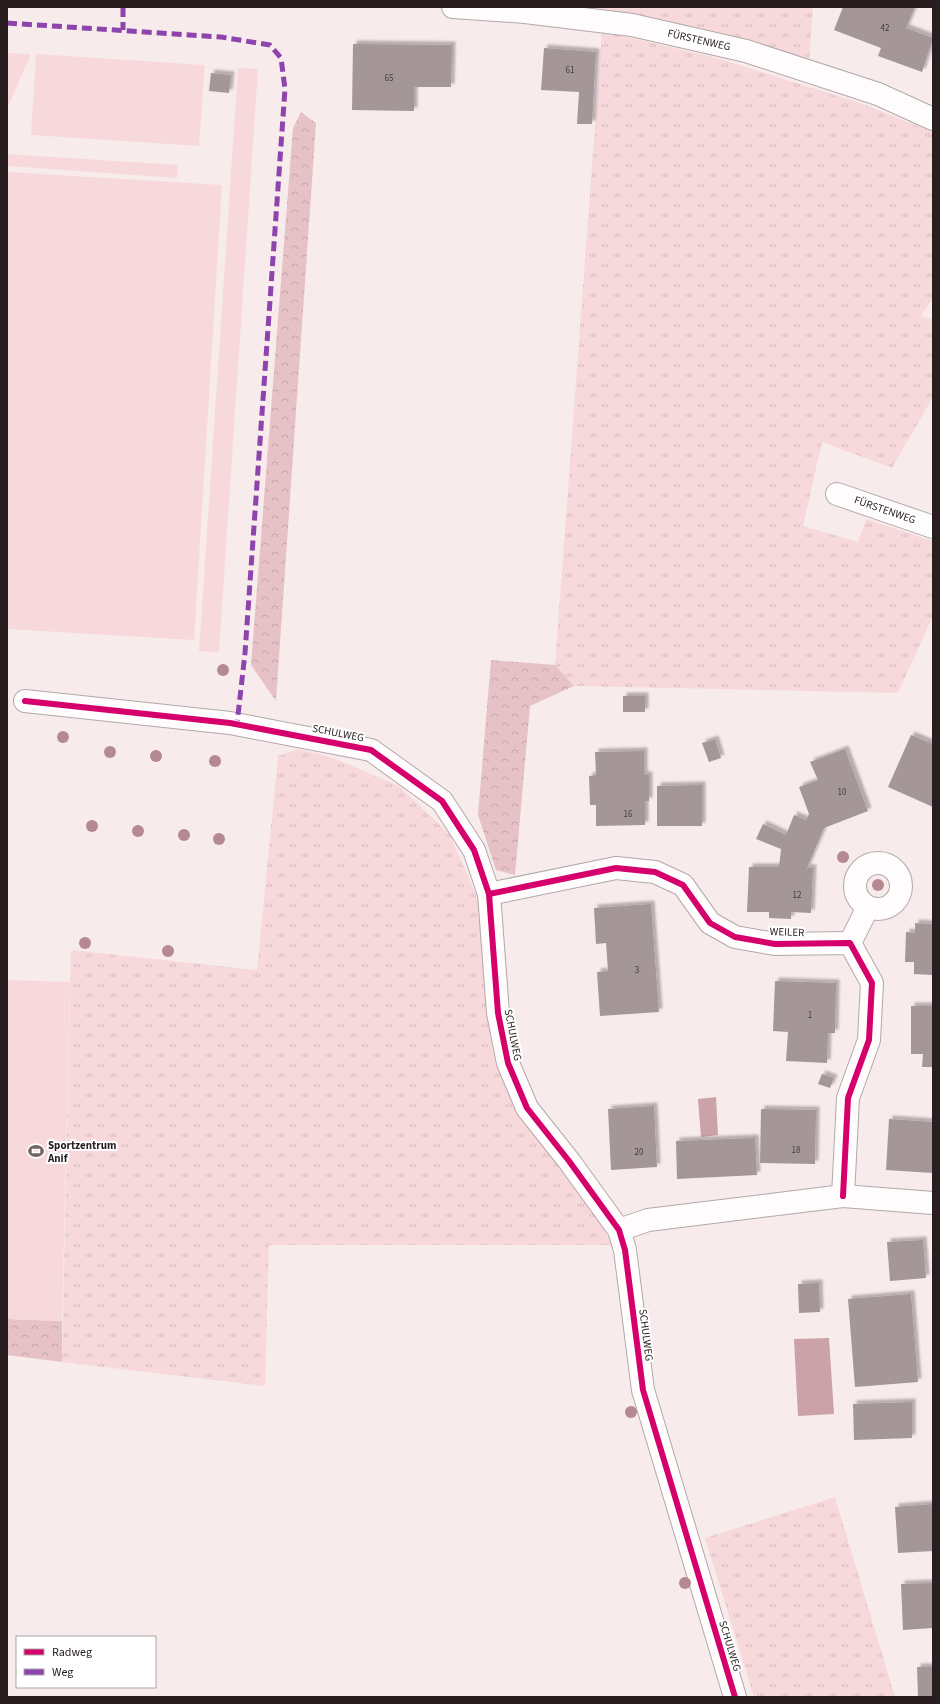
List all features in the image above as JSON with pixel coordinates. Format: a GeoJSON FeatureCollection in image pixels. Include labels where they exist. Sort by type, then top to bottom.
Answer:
{"type":"FeatureCollection","features":[{"type":"Feature","properties":{"kind":"street","name":"FÜRSTENWEG"},"geometry":{"type":"LineString","coordinates":[[453,7],[525,12],[632,25],[739,49],[816,72],[878,94],[933,119]]}},
{"type":"Feature","properties":{"kind":"street","name":"FÜRSTENWEG"},"geometry":{"type":"LineString","coordinates":[[837,494],[933,527]]}},
{"type":"Feature","properties":{"kind":"street","name":"SCHULWEG"},"geometry":{"type":"LineString","coordinates":[[25,701],[230,723],[371,750],[442,801],[474,850],[489,894],[498,1013],[508,1063],[527,1108],[569,1161],[619,1230],[625,1250],[643,1390],[735,1697]]}},
{"type":"Feature","properties":{"kind":"street","name":"WEILER"},"geometry":{"type":"LineString","coordinates":[[489,894],[616,868],[655,872],[683,885],[710,923],[736,937],[775,944],[850,943]]}},
{"type":"Feature","properties":{"kind":"street"},"geometry":{"type":"LineString","coordinates":[[843,1196],[848,1098],[869,1040],[872,983],[850,943],[868,907]]}},
{"type":"Feature","properties":{"kind":"street"},"geometry":{"type":"LineString","coordinates":[[619,1230],[648,1220],[843,1196],[933,1203]]}},
{"type":"Feature","properties":{"kind":"green space"},"geometry":{"type":"Polygon","coordinates":[[[590,7],[813,7],[809,63],[713,34],[590,7]]]}},
{"type":"Feature","properties":{"kind":"green space"},"geometry":{"type":"Polygon","coordinates":[[[602,31],[717,58],[860,103],[933,132],[933,298],[921,316],[933,320],[933,397],[892,468],[822,442],[803,526],[858,542],[866,519],[933,541],[933,616],[898,693],[574,686],[555,665],[602,31]]]}},
{"type":"Feature","properties":{"kind":"green space"},"geometry":{"type":"Polygon","coordinates":[[[7,53],[31,54],[7,109],[7,53]]]}},
{"type":"Feature","properties":{"kind":"green space"},"geometry":{"type":"Polygon","coordinates":[[[36,54],[205,65],[199,146],[31,135],[36,54]]]}},
{"type":"Feature","properties":{"kind":"green space"},"geometry":{"type":"Polygon","coordinates":[[[238,68],[258,69],[219,652],[199,651],[238,68]]]}},
{"type":"Feature","properties":{"kind":"green space"},"geometry":{"type":"Polygon","coordinates":[[[301,112],[316,123],[276,701],[251,665],[293,128],[301,112]]]}},
{"type":"Feature","properties":{"kind":"green space"},"geometry":{"type":"Polygon","coordinates":[[[7,154],[178,165],[177,178],[7,166],[7,154]]]}},
{"type":"Feature","properties":{"kind":"green space"},"geometry":{"type":"Polygon","coordinates":[[[7,172],[222,185],[194,640],[7,629],[7,172]]]}},
{"type":"Feature","properties":{"kind":"green space"},"geometry":{"type":"Polygon","coordinates":[[[491,660],[555,665],[574,686],[530,706],[515,875],[496,870],[478,815],[491,660]]]}},
{"type":"Feature","properties":{"kind":"green space"},"geometry":{"type":"Polygon","coordinates":[[[299,749],[333,758],[399,786],[450,835],[478,899],[493,1052],[516,1111],[591,1205],[612,1245],[269,1245],[265,1386],[62,1362],[71,950],[257,970],[278,756],[299,749]]]}},
{"type":"Feature","properties":{"kind":"green space","name":"Sportzentrum Anif"},"geometry":{"type":"Polygon","coordinates":[[[7,980],[70,982],[62,1321],[7,1319],[7,980]]]}},
{"type":"Feature","properties":{"kind":"green space"},"geometry":{"type":"Polygon","coordinates":[[[7,1319],[62,1321],[62,1362],[7,1355],[7,1319]]]}},
{"type":"Feature","properties":{"kind":"green space"},"geometry":{"type":"Polygon","coordinates":[[[835,1497],[895,1697],[754,1697],[705,1538],[835,1497]]]}},
{"type":"Feature","properties":{"kind":"shaded area"},"geometry":{"type":"Polygon","coordinates":[[[716,1097],[718,1135],[701,1137],[698,1099],[716,1097]]]}},
{"type":"Feature","properties":{"kind":"shaded area"},"geometry":{"type":"Polygon","coordinates":[[[829,1338],[834,1414],[798,1416],[794,1339],[829,1338]]]}},
{"type":"Feature","properties":{"kind":"building"},"geometry":{"type":"Polygon","coordinates":[[[843,7],[915,7],[906,28],[933,38],[922,72],[878,56],[881,48],[834,30],[843,7]]]}},
{"type":"Feature","properties":{"kind":"building"},"geometry":{"type":"Polygon","coordinates":[[[353,44],[452,45],[451,87],[414,87],[414,111],[352,110],[353,44]]]}},
{"type":"Feature","properties":{"kind":"building"},"geometry":{"type":"Polygon","coordinates":[[[544,48],[596,52],[592,124],[577,124],[579,92],[541,90],[544,48]]]}},
{"type":"Feature","properties":{"kind":"building"},"geometry":{"type":"Polygon","coordinates":[[[211,73],[231,75],[229,93],[209,91],[211,73]]]}},
{"type":"Feature","properties":{"kind":"building"},"geometry":{"type":"Polygon","coordinates":[[[623,696],[645,696],[645,712],[623,712],[623,696]]]}},
{"type":"Feature","properties":{"kind":"building"},"geometry":{"type":"Polygon","coordinates":[[[911,735],[933,744],[933,807],[888,787],[911,735]]]}},
{"type":"Feature","properties":{"kind":"building"},"geometry":{"type":"Polygon","coordinates":[[[715,739],[721,758],[709,762],[702,743],[715,739]]]}},
{"type":"Feature","properties":{"kind":"building"},"geometry":{"type":"Polygon","coordinates":[[[845,749],[868,811],[824,828],[807,868],[813,868],[811,913],[791,912],[791,919],[769,918],[769,912],[747,912],[749,867],[779,867],[781,849],[756,839],[763,824],[786,835],[794,815],[806,820],[809,814],[799,787],[818,780],[810,762],[845,749]]]}},
{"type":"Feature","properties":{"kind":"building"},"geometry":{"type":"Polygon","coordinates":[[[644,751],[644,775],[649,775],[649,801],[645,801],[645,825],[596,826],[596,805],[590,805],[589,776],[596,775],[595,752],[644,751]]]}},
{"type":"Feature","properties":{"kind":"building"},"geometry":{"type":"Polygon","coordinates":[[[702,785],[702,826],[657,826],[657,786],[702,785]]]}},
{"type":"Feature","properties":{"kind":"building"},"geometry":{"type":"Polygon","coordinates":[[[651,904],[659,1012],[600,1016],[597,972],[608,971],[606,943],[596,944],[594,908],[651,904]]]}},
{"type":"Feature","properties":{"kind":"building"},"geometry":{"type":"Polygon","coordinates":[[[915,923],[933,924],[933,975],[914,974],[914,962],[905,962],[906,932],[915,933],[915,923]]]}},
{"type":"Feature","properties":{"kind":"building"},"geometry":{"type":"Polygon","coordinates":[[[775,981],[836,983],[835,1033],[828,1033],[827,1063],[786,1061],[788,1032],[773,1031],[775,981]]]}},
{"type":"Feature","properties":{"kind":"building"},"geometry":{"type":"Polygon","coordinates":[[[911,1006],[933,1006],[933,1067],[922,1067],[923,1054],[911,1054],[911,1006]]]}},
{"type":"Feature","properties":{"kind":"building"},"geometry":{"type":"Polygon","coordinates":[[[822,1074],[834,1078],[830,1088],[818,1084],[822,1074]]]}},
{"type":"Feature","properties":{"kind":"building"},"geometry":{"type":"Polygon","coordinates":[[[654,1106],[657,1167],[611,1170],[608,1109],[654,1106]]]}},
{"type":"Feature","properties":{"kind":"building"},"geometry":{"type":"Polygon","coordinates":[[[761,1109],[816,1110],[815,1164],[760,1163],[761,1109]]]}},
{"type":"Feature","properties":{"kind":"building"},"geometry":{"type":"Polygon","coordinates":[[[889,1119],[933,1122],[933,1173],[886,1170],[889,1119]]]}},
{"type":"Feature","properties":{"kind":"building"},"geometry":{"type":"Polygon","coordinates":[[[755,1138],[757,1175],[677,1179],[676,1141],[755,1138]]]}},
{"type":"Feature","properties":{"kind":"building"},"geometry":{"type":"Polygon","coordinates":[[[923,1240],[926,1278],[890,1281],[887,1242],[923,1240]]]}},
{"type":"Feature","properties":{"kind":"building"},"geometry":{"type":"Polygon","coordinates":[[[819,1283],[820,1312],[799,1313],[798,1284],[819,1283]]]}},
{"type":"Feature","properties":{"kind":"building"},"geometry":{"type":"Polygon","coordinates":[[[911,1294],[918,1382],[855,1387],[848,1299],[911,1294]]]}},
{"type":"Feature","properties":{"kind":"building"},"geometry":{"type":"Polygon","coordinates":[[[912,1402],[912,1438],[854,1440],[853,1404],[912,1402]]]}},
{"type":"Feature","properties":{"kind":"building"},"geometry":{"type":"Polygon","coordinates":[[[933,1504],[933,1551],[898,1553],[895,1507],[933,1504]]]}},
{"type":"Feature","properties":{"kind":"building"},"geometry":{"type":"Polygon","coordinates":[[[933,1583],[933,1628],[903,1630],[901,1584],[933,1583]]]}},
{"type":"Feature","properties":{"kind":"building"},"geometry":{"type":"Polygon","coordinates":[[[917,1667],[933,1667],[933,1697],[918,1697],[917,1667]]]}},
{"type":"Feature","properties":{"kind":"marked path"},"geometry":{"type":"LineString","coordinates":[[123,7],[123,30]]}},
{"type":"Feature","properties":{"kind":"marked path"},"geometry":{"type":"LineString","coordinates":[[7,23],[221,37],[270,45],[281,58],[285,89],[245,653],[237,724]]}},
{"type":"Feature","properties":{"kind":"cycle path"},"geometry":{"type":"LineString","coordinates":[[25,701],[230,723],[371,750],[442,801],[474,850],[489,894],[498,1013],[508,1063],[527,1108],[569,1161],[619,1230],[625,1250],[643,1390],[735,1697]]}},
{"type":"Feature","properties":{"kind":"cycle path"},"geometry":{"type":"LineString","coordinates":[[489,894],[616,868],[655,872],[683,885],[710,923],[735,937],[775,944],[850,943],[872,983],[869,1040],[848,1098],[843,1196]]}},
{"type":"Feature","properties":{"kind":"place","name":"Sportzentrum Anif"},"geometry":{"type":"Point","coordinates":[36,1151]}}]}
